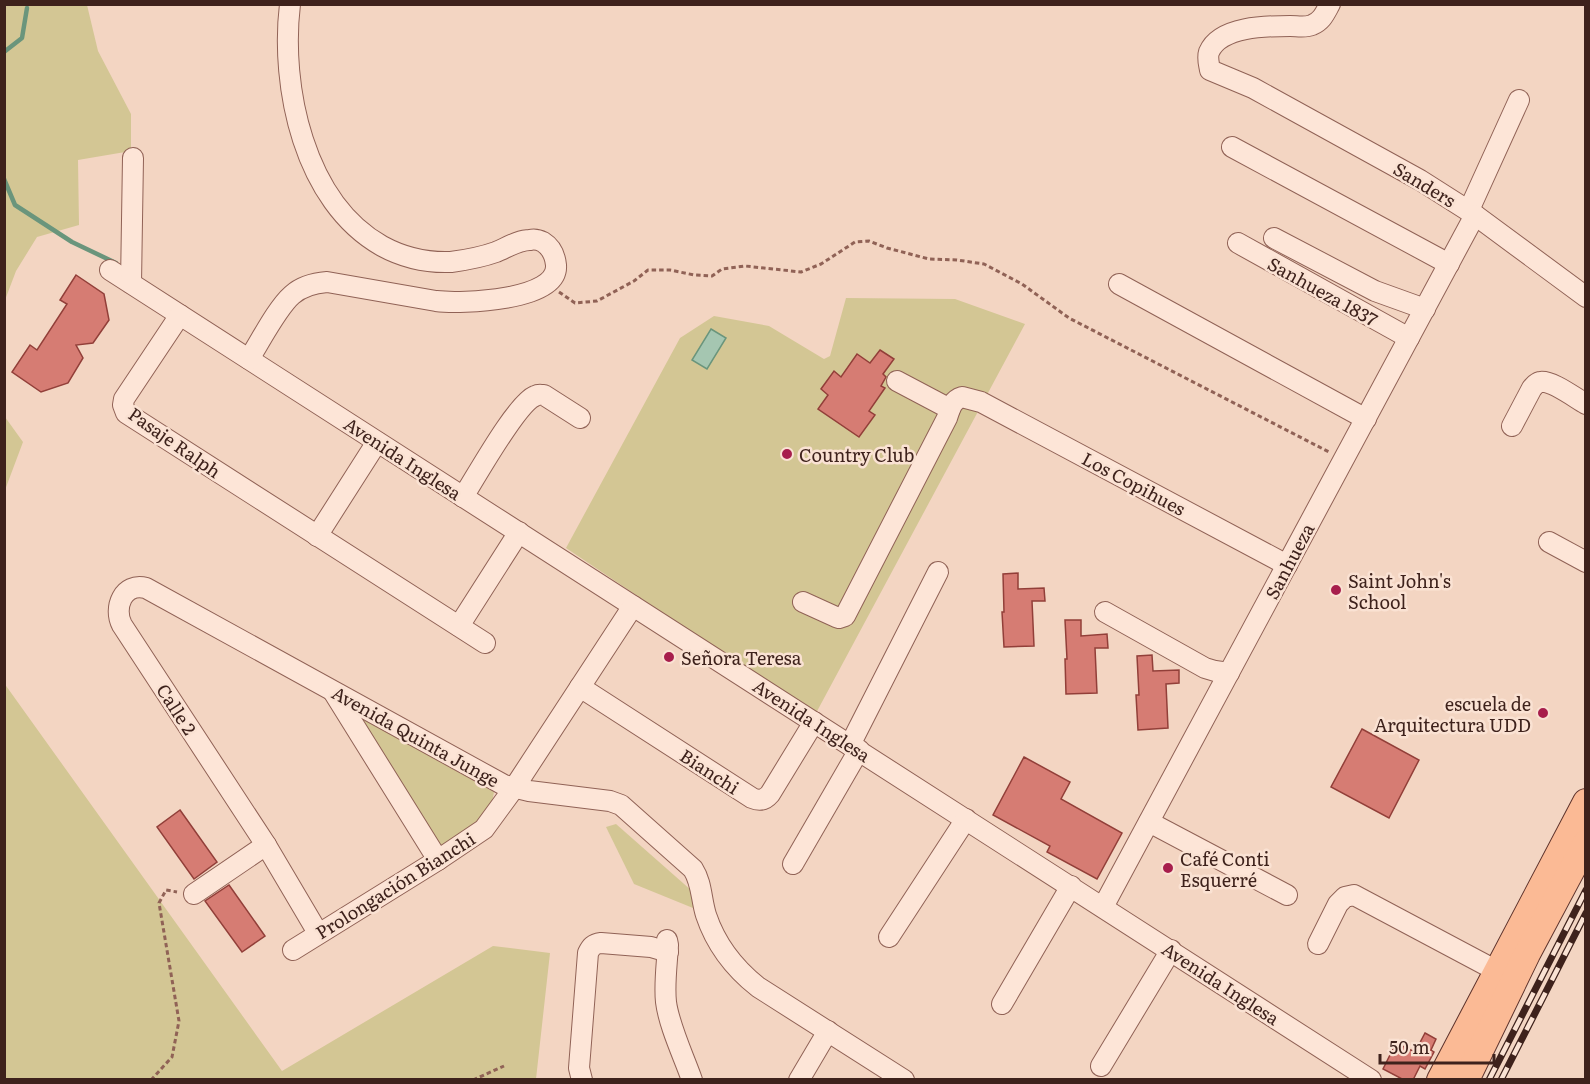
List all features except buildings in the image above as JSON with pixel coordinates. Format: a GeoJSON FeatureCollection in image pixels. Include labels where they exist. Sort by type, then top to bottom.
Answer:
{"type":"FeatureCollection","features":[{"type":"Feature","properties":{"kind":"main road"},"geometry":{"type":"LineString","coordinates":[[1440,1080],[1586,802]]}},
{"type":"Feature","properties":{"kind":"main road"},"geometry":{"type":"LineString","coordinates":[[1466,1080],[1527,954],[1586,843]]}},
{"type":"Feature","properties":{"kind":"street"},"geometry":{"type":"LineString","coordinates":[[249,359],[287,301],[297,291],[311,284],[327,282],[436,301],[478,302],[541,288],[552,280],[556,266],[549,246],[529,239],[466,260],[419,261],[373,241],[347,219],[335,205],[318,177],[295,111],[288,58],[290,4]]}},
{"type":"Feature","properties":{"kind":"street","name":"Sanders"},"geometry":{"type":"LineString","coordinates":[[1329,4],[1322,19],[1314,25],[1249,28],[1228,34],[1210,51],[1208,59],[1210,70],[1253,88],[1420,180],[1472,213],[1586,297]]}},
{"type":"Feature","properties":{"kind":"street","name":"Sanhueza"},"geometry":{"type":"LineString","coordinates":[[1103,907],[1449,264],[1519,100]]}},
{"type":"Feature","properties":{"kind":"street"},"geometry":{"type":"LineString","coordinates":[[1232,147],[1449,264]]}},
{"type":"Feature","properties":{"kind":"street"},"geometry":{"type":"LineString","coordinates":[[131,283],[133,158]]}},
{"type":"Feature","properties":{"kind":"street"},"geometry":{"type":"LineString","coordinates":[[1274,238],[1375,291],[1425,309]]}},
{"type":"Feature","properties":{"kind":"street","name":"Sanhueza 1837"},"geometry":{"type":"LineString","coordinates":[[1238,243],[1409,338]]}},
{"type":"Feature","properties":{"kind":"street","name":"Avenida Inglesa"},"geometry":{"type":"LineString","coordinates":[[110,270],[1371,1080]]}},
{"type":"Feature","properties":{"kind":"street"},"geometry":{"type":"LineString","coordinates":[[1119,284],[1366,419]]}},
{"type":"Feature","properties":{"kind":"street","name":"Pasaje Ralph"},"geometry":{"type":"LineString","coordinates":[[180,315],[124,399],[124,409],[485,643]]}},
{"type":"Feature","properties":{"kind":"street"},"geometry":{"type":"LineString","coordinates":[[803,602],[839,618],[845,616],[942,428],[950,409],[897,381]]}},
{"type":"Feature","properties":{"kind":"street"},"geometry":{"type":"LineString","coordinates":[[1512,426],[1532,388],[1536,383],[1542,381],[1560,388],[1586,404]]}},
{"type":"Feature","properties":{"kind":"street"},"geometry":{"type":"LineString","coordinates":[[463,497],[503,433],[531,398],[539,394],[544,395],[580,418]]}},
{"type":"Feature","properties":{"kind":"street","name":"Los Copihues"},"geometry":{"type":"LineString","coordinates":[[950,409],[955,400],[962,397],[981,402],[1287,565]]}},
{"type":"Feature","properties":{"kind":"street"},"geometry":{"type":"LineString","coordinates":[[317,536],[377,442]]}},
{"type":"Feature","properties":{"kind":"street"},"geometry":{"type":"LineString","coordinates":[[459,627],[519,532]]}},
{"type":"Feature","properties":{"kind":"street"},"geometry":{"type":"LineString","coordinates":[[1549,542],[1586,562]]}},
{"type":"Feature","properties":{"kind":"street"},"geometry":{"type":"LineString","coordinates":[[793,864],[855,748],[938,572]]}},
{"type":"Feature","properties":{"kind":"street","name":"Calle 2"},"geometry":{"type":"LineString","coordinates":[[150,590],[141,586],[128,590],[120,600],[119,620],[266,845],[318,933]]}},
{"type":"Feature","properties":{"kind":"street","name":"Avenida Quinta Junge"},"geometry":{"type":"LineString","coordinates":[[150,590],[486,776],[514,788],[610,801],[621,805],[693,869],[700,881],[711,928],[723,952],[739,971],[758,987],[904,1080]]}},
{"type":"Feature","properties":{"kind":"street","name":"Prolongación Bianchi"},"geometry":{"type":"LineString","coordinates":[[292,950],[484,829],[514,788],[633,606]]}},
{"type":"Feature","properties":{"kind":"street"},"geometry":{"type":"LineString","coordinates":[[1105,612],[1205,668],[1229,673]]}},
{"type":"Feature","properties":{"kind":"street"},"geometry":{"type":"LineString","coordinates":[[1179,642],[1210,659],[1229,673]]}},
{"type":"Feature","properties":{"kind":"street","name":"Bianchi"},"geometry":{"type":"LineString","coordinates":[[580,687],[752,798],[759,800],[767,798],[770,794],[814,722]]}},
{"type":"Feature","properties":{"kind":"street"},"geometry":{"type":"LineString","coordinates":[[332,691],[438,860]]}},
{"type":"Feature","properties":{"kind":"street"},"geometry":{"type":"LineString","coordinates":[[889,937],[966,819]]}},
{"type":"Feature","properties":{"kind":"street"},"geometry":{"type":"LineString","coordinates":[[1149,822],[1287,896]]}},
{"type":"Feature","properties":{"kind":"street"},"geometry":{"type":"LineString","coordinates":[[194,894],[266,845]]}},
{"type":"Feature","properties":{"kind":"street"},"geometry":{"type":"LineString","coordinates":[[1002,1004],[1071,886]]}},
{"type":"Feature","properties":{"kind":"street"},"geometry":{"type":"LineString","coordinates":[[1318,944],[1338,904],[1346,897],[1354,895],[1497,971]]}},
{"type":"Feature","properties":{"kind":"street"},"geometry":{"type":"LineString","coordinates":[[606,936],[618,931],[659,935],[668,942],[666,1005],[692,1080]]}},
{"type":"Feature","properties":{"kind":"street"},"geometry":{"type":"LineString","coordinates":[[582,1080],[579,1068],[588,953],[591,947],[596,943],[651,946],[668,952]]}},
{"type":"Feature","properties":{"kind":"street"},"geometry":{"type":"LineString","coordinates":[[1101,1066],[1170,950]]}},
{"type":"Feature","properties":{"kind":"street"},"geometry":{"type":"LineString","coordinates":[[799,1080],[828,1031]]}},
{"type":"Feature","properties":{"kind":"path"},"geometry":{"type":"LineString","coordinates":[[547,284],[575,303],[597,301],[634,281],[648,270],[670,270],[712,276],[722,269],[745,266],[801,272],[821,264],[855,242],[870,242],[929,259],[984,264],[1022,284],[1069,318],[1343,460]]}},
{"type":"Feature","properties":{"kind":"path"},"geometry":{"type":"LineString","coordinates":[[151,1080],[172,1057],[179,1021],[159,903],[166,890],[194,894]]}},
{"type":"Feature","properties":{"kind":"path"},"geometry":{"type":"LineString","coordinates":[[473,1080],[504,1066]]}},
{"type":"Feature","properties":{"kind":"shaded area"},"geometry":{"type":"Polygon","coordinates":[[[4,5],[87,5],[98,51],[131,114],[131,151],[78,160],[79,225],[37,237],[16,271],[5,300],[4,5]]]}},
{"type":"Feature","properties":{"kind":"shaded area","name":"Country Club"},"geometry":{"type":"Polygon","coordinates":[[[846,298],[955,299],[1025,324],[815,715],[566,548],[680,338],[714,316],[769,326],[824,359],[830,356],[846,298]]]}},
{"type":"Feature","properties":{"kind":"shaded area"},"geometry":{"type":"Polygon","coordinates":[[[711,329],[726,338],[707,369],[692,360],[711,329]]]}},
{"type":"Feature","properties":{"kind":"shaded area"},"geometry":{"type":"Polygon","coordinates":[[[5,417],[23,442],[5,490],[5,417]]]}},
{"type":"Feature","properties":{"kind":"shaded area"},"geometry":{"type":"Polygon","coordinates":[[[4,683],[282,1071],[493,946],[550,953],[536,1079],[5,1079],[4,683]]]}},
{"type":"Feature","properties":{"kind":"shaded area"},"geometry":{"type":"Polygon","coordinates":[[[355,714],[494,792],[492,803],[481,825],[439,848],[355,714]]]}},
{"type":"Feature","properties":{"kind":"shaded area"},"geometry":{"type":"Polygon","coordinates":[[[616,824],[692,891],[693,908],[634,884],[606,827],[616,824]]]}},
{"type":"Feature","properties":{"kind":"waterway"},"geometry":{"type":"LineString","coordinates":[[4,52],[22,38],[27,8]]}},
{"type":"Feature","properties":{"kind":"waterway"},"geometry":{"type":"LineString","coordinates":[[4,179],[15,205],[72,242],[116,263]]}},
{"type":"Feature","properties":{"kind":"railway"},"geometry":{"type":"LineString","coordinates":[[1489,1080],[1586,890]]}},
{"type":"Feature","properties":{"kind":"railway"},"geometry":{"type":"LineString","coordinates":[[1501,1080],[1586,913]]}},
{"type":"Feature","properties":{"kind":"place","name":"Country Club"},"geometry":{"type":"Point","coordinates":[787,454]}},
{"type":"Feature","properties":{"kind":"place","name":"Saint John's School"},"geometry":{"type":"Point","coordinates":[1336,590]}},
{"type":"Feature","properties":{"kind":"place","name":"Señora Teresa"},"geometry":{"type":"Point","coordinates":[669,657]}},
{"type":"Feature","properties":{"kind":"place","name":"escuela de Arquitectura UDD"},"geometry":{"type":"Point","coordinates":[1543,713]}},
{"type":"Feature","properties":{"kind":"place","name":"Café Conti Esquerré"},"geometry":{"type":"Point","coordinates":[1168,868]}}]}
